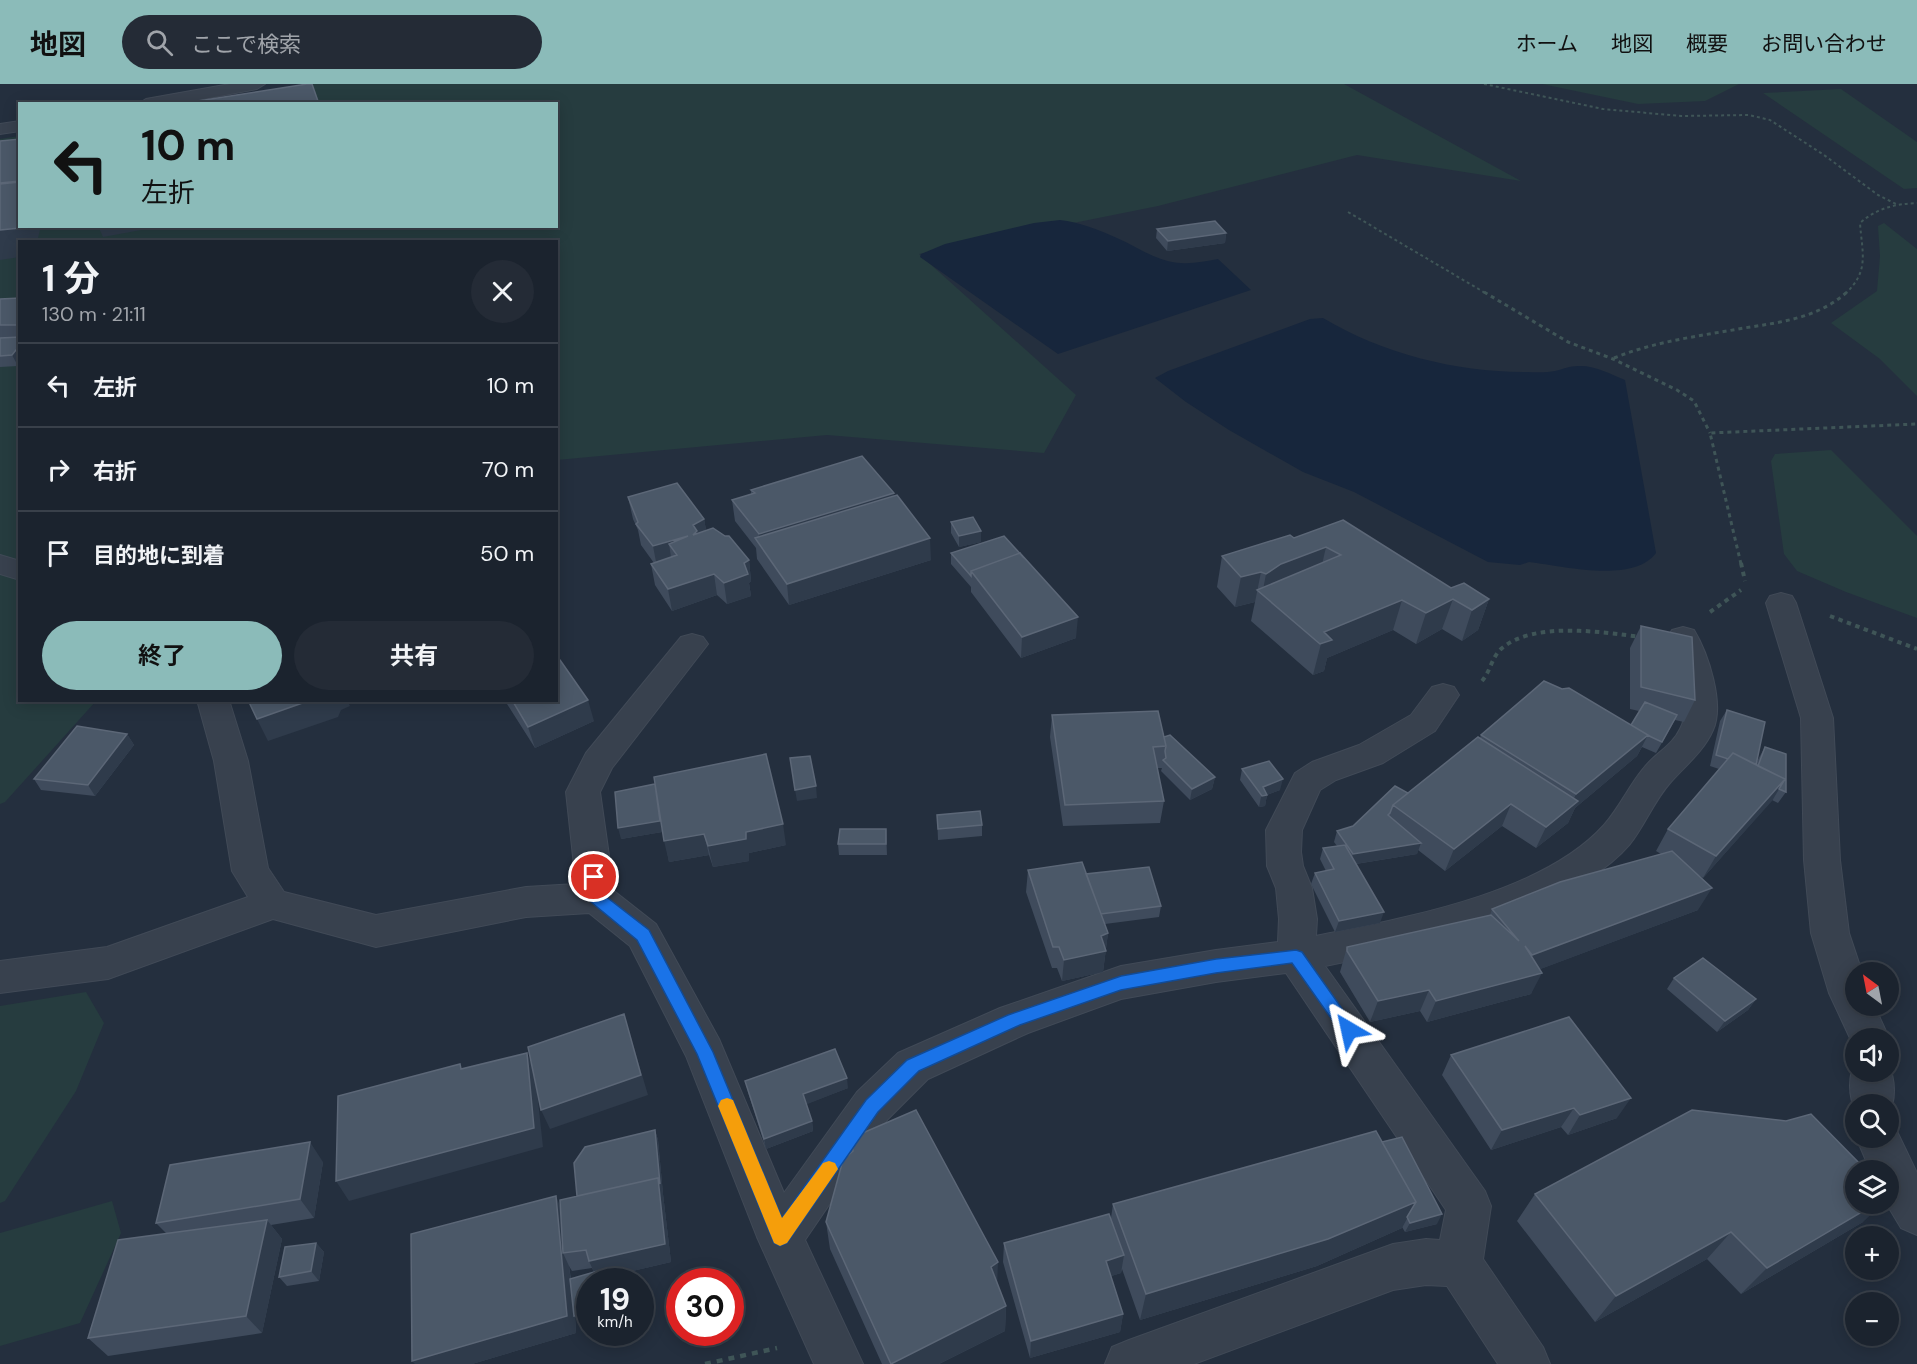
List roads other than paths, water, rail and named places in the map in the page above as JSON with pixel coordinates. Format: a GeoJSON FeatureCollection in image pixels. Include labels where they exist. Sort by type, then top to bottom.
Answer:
{"type":"FeatureCollection","features":[{"type":"Feature","properties":{"kind":"street"},"geometry":{"type":"LineString","coordinates":[[0,564],[18,570]]}},
{"type":"Feature","properties":{"kind":"street"},"geometry":{"type":"LineString","coordinates":[[1781,603],[1817,718],[1822,860],[1830,933],[1848,993],[1864,1028]]}},
{"type":"Feature","properties":{"kind":"street"},"geometry":{"type":"LineString","coordinates":[[780,1237],[872,1106],[913,1065],[1014,1020],[1121,983],[1216,966],[1296,956],[1409,933],[1516,899],[1584,864],[1617,834],[1656,776],[1691,740],[1698,728],[1701,704],[1697,676],[1683,637]]}},
{"type":"Feature","properties":{"kind":"street"},"geometry":{"type":"LineString","coordinates":[[597,898],[583,792],[598,762],[692,644]]}},
{"type":"Feature","properties":{"kind":"street"},"geometry":{"type":"LineString","coordinates":[[1443,695],[1423,723],[1371,754],[1323,771],[1307,783],[1284,830],[1283,852],[1285,866],[1294,888],[1298,919],[1296,956],[1469,1206],[1459,1264],[1526,1364]]}},
{"type":"Feature","properties":{"kind":"street"},"geometry":{"type":"LineString","coordinates":[[214,702],[231,761],[250,871],[272,904]]}},
{"type":"Feature","properties":{"kind":"street"},"geometry":{"type":"LineString","coordinates":[[0,977],[108,963],[272,904],[376,931],[525,902],[597,898],[643,935],[705,1052],[780,1237],[833,1353]]}},
{"type":"Feature","properties":{"kind":"street"},"geometry":{"type":"LineString","coordinates":[[1883,1148],[1894,1176],[1917,1213]]}},
{"type":"Feature","properties":{"kind":"street"},"geometry":{"type":"LineString","coordinates":[[1129,1364],[1393,1267],[1426,1262],[1459,1264]]}},
{"type":"Feature","properties":{"kind":"lane"},"geometry":{"type":"LineString","coordinates":[[158,102],[257,84]]}},
{"type":"Feature","properties":{"kind":"lane"},"geometry":{"type":"LineString","coordinates":[[0,129],[18,126]]}},
{"type":"Feature","properties":{"kind":"water"},"geometry":{"type":"Polygon","coordinates":[[[1060,220],[1096,229],[1148,254],[1172,262],[1186,263],[1218,259],[1251,290],[1058,354],[920,257],[921,254],[945,244],[1034,223],[1060,220]]]}},
{"type":"Feature","properties":{"kind":"water"},"geometry":{"type":"Polygon","coordinates":[[[1323,318],[1369,341],[1446,364],[1498,371],[1535,372],[1551,372],[1572,366],[1584,366],[1602,370],[1625,380],[1656,553],[1645,562],[1615,571],[1597,571],[1529,562],[1520,565],[1488,562],[1354,492],[1303,472],[1229,430],[1186,402],[1155,378],[1168,371],[1310,319],[1323,318]]]}}]}
